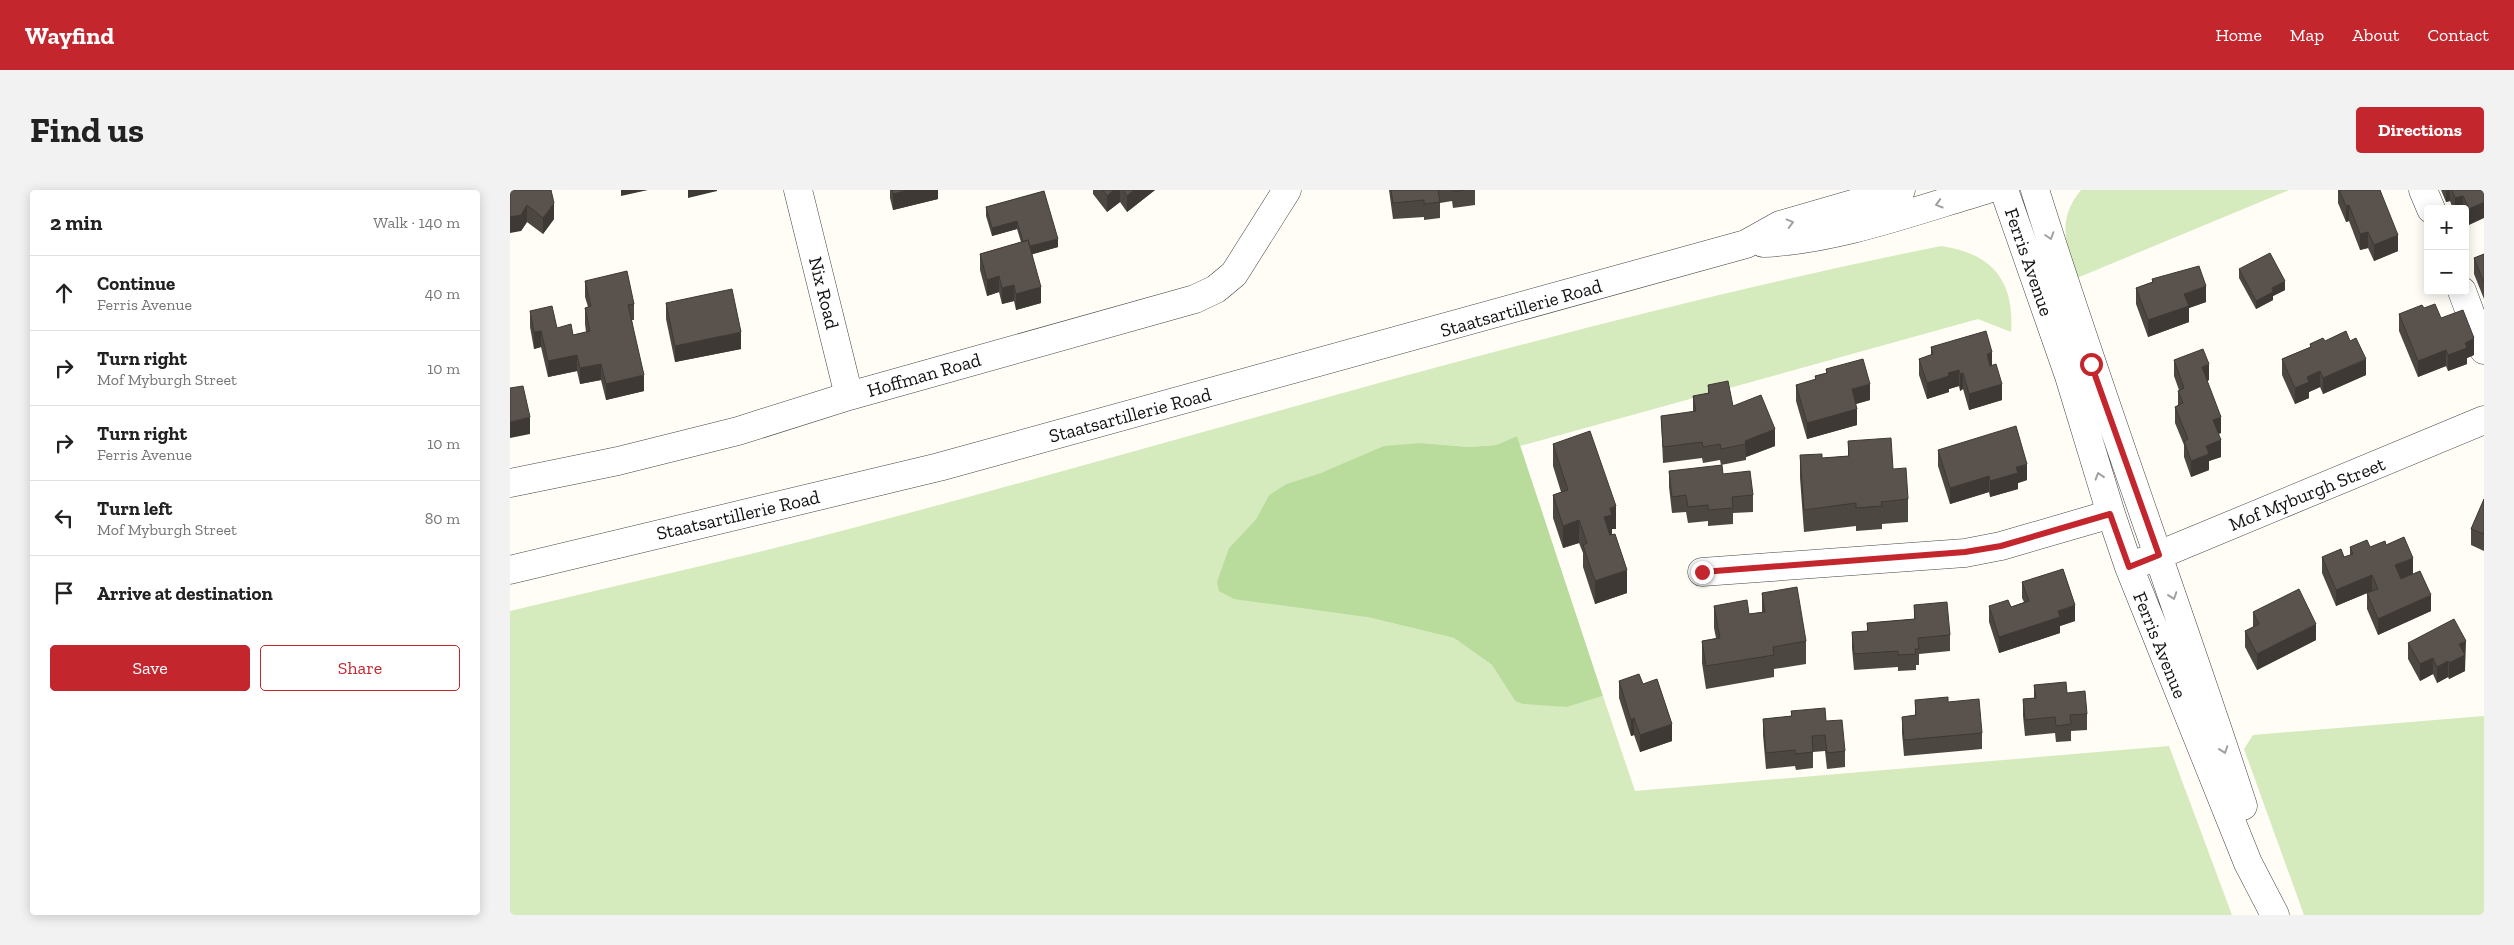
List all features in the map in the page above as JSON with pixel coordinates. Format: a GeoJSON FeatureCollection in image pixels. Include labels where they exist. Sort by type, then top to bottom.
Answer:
{"type":"FeatureCollection","features":[{"type":"Feature","properties":{"kind":"street","name":"Nix Road"},"geometry":{"type":"LineString","coordinates":[[798,190],[849,396]]}},
{"type":"Feature","properties":{"kind":"street","name":"Hoffman Road"},"geometry":{"type":"LineString","coordinates":[[510,484],[618,461],[738,431],[849,396],[1195,299],[1216,289],[1234,274],[1287,190]]}},
{"type":"Feature","properties":{"kind":"street","name":"Staatsartillerie Road"},"geometry":{"type":"LineString","coordinates":[[1746,244],[1780,225],[1901,190]]}},
{"type":"Feature","properties":{"kind":"street","name":"Staatsartillerie Road"},"geometry":{"type":"LineString","coordinates":[[510,570],[939,468],[1746,244],[1789,242],[1872,223],[1985,190]]}},
{"type":"Feature","properties":{"kind":"street","name":"Ferris Avenue"},"geometry":{"type":"LineString","coordinates":[[2004,190],[2069,376],[2110,514],[2129,567],[2248,863],[2270,905]]}},
{"type":"Feature","properties":{"kind":"street","name":"Ferris Avenue"},"geometry":{"type":"LineString","coordinates":[[2035,190],[2103,401],[2159,555],[2256,844],[2270,905]]}},
{"type":"Feature","properties":{"kind":"street"},"geometry":{"type":"LineString","coordinates":[[2423,190],[2429,205]]}},
{"type":"Feature","properties":{"kind":"street"},"geometry":{"type":"LineString","coordinates":[[2463,295],[2484,350]]}},
{"type":"Feature","properties":{"kind":"street","name":"Mof Myburgh Street"},"geometry":{"type":"LineString","coordinates":[[2129,567],[2484,420]]}},
{"type":"Feature","properties":{"kind":"street"},"geometry":{"type":"LineString","coordinates":[[1702,572],[1965,552],[2001,546],[2110,514]]}},
{"type":"Feature","properties":{"kind":"green space"},"geometry":{"type":"Polygon","coordinates":[[[2081,190],[2289,190],[2077,278],[2069,255],[2065,233],[2068,212],[2081,190]]]}},
{"type":"Feature","properties":{"kind":"green space"},"geometry":{"type":"Polygon","coordinates":[[[1941,246],[1974,255],[1996,272],[2004,284],[2009,298],[2011,332],[1978,319],[1520,446],[1517,436],[1496,445],[1470,447],[1421,443],[1286,484],[1269,495],[1256,519],[1229,548],[1367,617],[1454,638],[1492,665],[1515,701],[1567,707],[1603,696],[1635,791],[2169,746],[2232,915],[510,915],[510,611],[849,529],[1393,379],[1666,308],[1803,275],[1941,246]]]}},
{"type":"Feature","properties":{"kind":"green space"},"geometry":{"type":"Polygon","coordinates":[[[1517,436],[1603,696],[1567,707],[1523,704],[1515,701],[1492,665],[1454,638],[1367,617],[1234,599],[1219,591],[1217,582],[1229,548],[1256,519],[1269,495],[1286,484],[1321,473],[1384,446],[1421,443],[1470,447],[1496,445],[1517,436]]]}},
{"type":"Feature","properties":{"kind":"green space"},"geometry":{"type":"Polygon","coordinates":[[[2484,716],[2484,915],[2304,915],[2244,749],[2253,735],[2484,716]]]}},
{"type":"Feature","properties":{"kind":"building"},"geometry":{"type":"Polygon","coordinates":[[[510,190],[551,190],[554,203],[543,218],[527,205],[521,215],[510,217],[510,190]]]}},
{"type":"Feature","properties":{"kind":"building"},"geometry":{"type":"Polygon","coordinates":[[[892,190],[908,190],[893,194],[892,190]]]}},
{"type":"Feature","properties":{"kind":"building"},"geometry":{"type":"Polygon","coordinates":[[[1103,190],[1114,190],[1107,196],[1103,190]]]}},
{"type":"Feature","properties":{"kind":"building"},"geometry":{"type":"Polygon","coordinates":[[[1123,190],[1134,190],[1127,196],[1123,190]]]}},
{"type":"Feature","properties":{"kind":"building"},"geometry":{"type":"Polygon","coordinates":[[[1391,190],[1438,190],[1440,202],[1424,204],[1424,200],[1393,203],[1391,190]]]}},
{"type":"Feature","properties":{"kind":"building"},"geometry":{"type":"Polygon","coordinates":[[[2339,190],[2380,190],[2398,235],[2374,245],[2368,232],[2360,234],[2349,205],[2346,206],[2339,190]]]}},
{"type":"Feature","properties":{"kind":"building"},"geometry":{"type":"Polygon","coordinates":[[[2452,190],[2484,190],[2484,202],[2469,209],[2469,205],[2467,205],[2463,196],[2455,198],[2452,190]]]}},
{"type":"Feature","properties":{"kind":"building"},"geometry":{"type":"Polygon","coordinates":[[[1044,191],[1058,239],[1030,246],[1028,240],[1023,242],[1017,221],[992,228],[986,207],[1044,191]]]}},
{"type":"Feature","properties":{"kind":"building"},"geometry":{"type":"Polygon","coordinates":[[[1028,240],[1041,287],[1016,294],[1014,285],[1002,288],[999,276],[987,280],[980,254],[1028,240]]]}},
{"type":"Feature","properties":{"kind":"building"},"geometry":{"type":"Polygon","coordinates":[[[2270,253],[2285,281],[2272,288],[2273,292],[2256,301],[2239,269],[2270,253]]]}},
{"type":"Feature","properties":{"kind":"building"},"geometry":{"type":"Polygon","coordinates":[[[2484,254],[2484,283],[2474,258],[2484,254]]]}},
{"type":"Feature","properties":{"kind":"building"},"geometry":{"type":"Polygon","coordinates":[[[2199,266],[2206,286],[2184,294],[2189,306],[2148,320],[2136,288],[2153,282],[2152,279],[2199,266]]]}},
{"type":"Feature","properties":{"kind":"building"},"geometry":{"type":"Polygon","coordinates":[[[627,271],[634,304],[628,305],[644,375],[606,384],[601,364],[580,368],[577,355],[548,361],[541,331],[534,332],[530,311],[552,306],[557,328],[571,324],[573,335],[590,331],[585,308],[591,306],[585,281],[627,271]]]}},
{"type":"Feature","properties":{"kind":"building"},"geometry":{"type":"Polygon","coordinates":[[[732,289],[741,332],[675,346],[666,303],[732,289]]]}},
{"type":"Feature","properties":{"kind":"building"},"geometry":{"type":"Polygon","coordinates":[[[2435,304],[2441,318],[2463,310],[2474,338],[2465,343],[2467,348],[2448,355],[2446,350],[2418,361],[2399,314],[2422,305],[2424,308],[2435,304]]]}},
{"type":"Feature","properties":{"kind":"building"},"geometry":{"type":"Polygon","coordinates":[[[1986,331],[1992,352],[1987,354],[1990,366],[1996,364],[2002,384],[1969,394],[1963,373],[1960,374],[1959,370],[1948,373],[1949,376],[1927,383],[1919,359],[1933,354],[1931,347],[1986,331]]]}},
{"type":"Feature","properties":{"kind":"building"},"geometry":{"type":"Polygon","coordinates":[[[2346,331],[2350,341],[2356,338],[2366,359],[2323,378],[2320,371],[2307,377],[2309,382],[2295,388],[2282,359],[2311,347],[2310,344],[2323,338],[2325,341],[2346,331]]]}},
{"type":"Feature","properties":{"kind":"building"},"geometry":{"type":"Polygon","coordinates":[[[2203,349],[2209,364],[2202,367],[2221,417],[2213,420],[2221,440],[2206,446],[2209,454],[2191,461],[2184,441],[2188,439],[2175,407],[2183,403],[2178,391],[2184,388],[2174,360],[2203,349]]]}},
{"type":"Feature","properties":{"kind":"building"},"geometry":{"type":"Polygon","coordinates":[[[1863,359],[1870,384],[1852,389],[1857,409],[1807,423],[1796,385],[1816,379],[1815,376],[1827,373],[1826,369],[1863,359]]]}},
{"type":"Feature","properties":{"kind":"building"},"geometry":{"type":"Polygon","coordinates":[[[1728,381],[1733,406],[1761,395],[1775,429],[1745,441],[1746,444],[1721,449],[1720,444],[1703,447],[1702,442],[1663,447],[1661,416],[1696,411],[1693,396],[1709,393],[1708,385],[1728,381]]]}},
{"type":"Feature","properties":{"kind":"building"},"geometry":{"type":"Polygon","coordinates":[[[523,386],[530,417],[510,422],[510,388],[523,386]]]}},
{"type":"Feature","properties":{"kind":"building"},"geometry":{"type":"Polygon","coordinates":[[[2016,426],[2027,464],[2016,467],[2018,473],[1990,481],[1989,476],[1950,488],[1938,450],[2016,426]]]}},
{"type":"Feature","properties":{"kind":"building"},"geometry":{"type":"Polygon","coordinates":[[[1590,431],[1616,506],[1610,508],[1612,515],[1604,517],[1610,535],[1615,534],[1627,570],[1595,581],[1583,545],[1587,543],[1579,520],[1563,526],[1553,495],[1568,490],[1553,444],[1590,431]]]}},
{"type":"Feature","properties":{"kind":"building"},"geometry":{"type":"Polygon","coordinates":[[[1891,438],[1893,469],[1906,468],[1908,499],[1881,502],[1882,506],[1856,508],[1856,503],[1804,510],[1800,455],[1822,454],[1822,458],[1849,456],[1848,441],[1891,438]]]}},
{"type":"Feature","properties":{"kind":"building"},"geometry":{"type":"Polygon","coordinates":[[[1722,465],[1723,474],[1750,471],[1753,495],[1732,497],[1733,508],[1708,510],[1708,505],[1688,507],[1686,495],[1672,497],[1669,471],[1722,465]]]}},
{"type":"Feature","properties":{"kind":"building"},"geometry":{"type":"Polygon","coordinates":[[[2484,499],[2484,534],[2471,529],[2484,499]]]}},
{"type":"Feature","properties":{"kind":"building"},"geometry":{"type":"Polygon","coordinates":[[[2404,537],[2413,558],[2395,565],[2401,579],[2420,571],[2431,595],[2378,619],[2367,593],[2378,589],[2372,575],[2336,590],[2322,557],[2341,549],[2344,557],[2353,554],[2350,547],[2367,540],[2370,547],[2385,541],[2386,545],[2404,537]]]}},
{"type":"Feature","properties":{"kind":"building"},"geometry":{"type":"Polygon","coordinates":[[[2063,569],[2075,605],[2058,611],[2060,617],[1999,637],[1989,606],[2008,600],[2011,607],[2029,601],[2022,582],[2063,569]]]}},
{"type":"Feature","properties":{"kind":"building"},"geometry":{"type":"Polygon","coordinates":[[[1797,587],[1806,641],[1773,647],[1774,655],[1706,666],[1702,641],[1720,638],[1714,606],[1747,600],[1749,614],[1765,612],[1762,593],[1797,587]]]}},
{"type":"Feature","properties":{"kind":"building"},"geometry":{"type":"Polygon","coordinates":[[[2299,589],[2316,624],[2257,654],[2245,631],[2259,624],[2253,612],[2299,589]]]}},
{"type":"Feature","properties":{"kind":"building"},"geometry":{"type":"Polygon","coordinates":[[[1947,602],[1950,635],[1918,638],[1919,649],[1915,649],[1916,654],[1898,655],[1898,651],[1854,654],[1852,632],[1868,631],[1867,623],[1915,619],[1914,605],[1947,602]]]}},
{"type":"Feature","properties":{"kind":"building"},"geometry":{"type":"Polygon","coordinates":[[[2454,619],[2466,641],[2459,644],[2465,655],[2437,667],[2433,658],[2420,664],[2408,643],[2454,619]]]}},
{"type":"Feature","properties":{"kind":"building"},"geometry":{"type":"Polygon","coordinates":[[[1639,674],[1643,684],[1657,679],[1672,724],[1640,735],[1634,718],[1631,720],[1619,681],[1639,674]]]}},
{"type":"Feature","properties":{"kind":"building"},"geometry":{"type":"Polygon","coordinates":[[[2066,682],[2067,693],[2085,691],[2087,714],[2070,715],[2071,724],[2056,726],[2055,717],[2025,720],[2023,699],[2036,698],[2034,685],[2066,682]]]}},
{"type":"Feature","properties":{"kind":"building"},"geometry":{"type":"Polygon","coordinates":[[[1948,697],[1948,702],[1979,699],[1982,733],[1904,740],[1902,717],[1916,715],[1915,700],[1948,697]]]}},
{"type":"Feature","properties":{"kind":"building"},"geometry":{"type":"Polygon","coordinates":[[[1825,708],[1826,721],[1842,720],[1845,751],[1827,753],[1825,735],[1812,736],[1813,752],[1796,754],[1795,750],[1766,753],[1763,719],[1792,716],[1791,711],[1825,708]]]}},
{"type":"Feature","properties":{"kind":"route"},"geometry":{"type":"LineString","coordinates":[[1702,572],[1965,552],[2001,546],[2110,514],[2129,567],[2159,555],[2091,364]]}}]}
